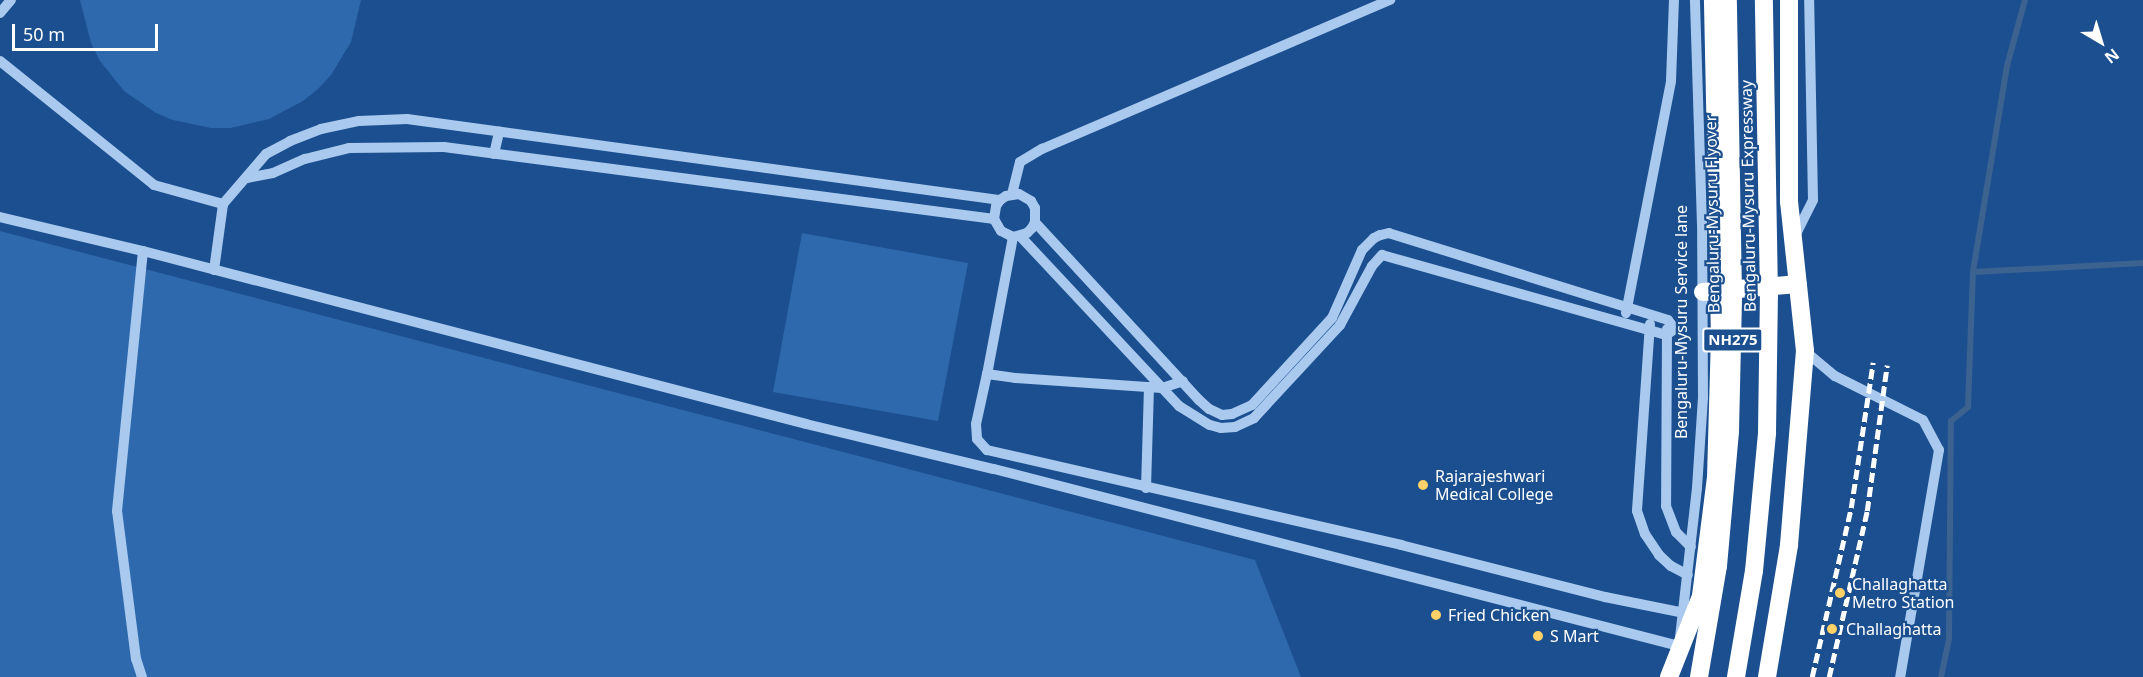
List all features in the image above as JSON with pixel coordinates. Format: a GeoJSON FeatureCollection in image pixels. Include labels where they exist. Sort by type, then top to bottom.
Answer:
{"type":"FeatureCollection","features":[{"type":"Feature","properties":{"kind":"highway","name":"NH275"},"geometry":{"type":"LineString","coordinates":[[1679,646],[1701,596],[1716,478],[1711,291],[1713,0]]}},
{"type":"Feature","properties":{"kind":"highway","name":"Bengaluru-Mysuru Flyover"},"geometry":{"type":"LineString","coordinates":[[1699,677],[1718,566],[1730,431],[1733,295],[1728,0]]}},
{"type":"Feature","properties":{"kind":"highway","name":"Bengaluru-Mysuru Expressway"},"geometry":{"type":"LineString","coordinates":[[1736,677],[1754,571],[1767,433],[1769,318],[1764,0]]}},
{"type":"Feature","properties":{"kind":"highway"},"geometry":{"type":"LineString","coordinates":[[1767,677],[1789,544],[1804,351],[1789,202],[1789,0]]}},
{"type":"Feature","properties":{"kind":"highway"},"geometry":{"type":"LineString","coordinates":[[1711,291],[1798,284]]}},
{"type":"Feature","properties":{"kind":"highway","name":"Bengaluru-Mysuru Service lane"},"geometry":{"type":"LineString","coordinates":[[1669,677],[1679,646]]}},
{"type":"Feature","properties":{"kind":"street"},"geometry":{"type":"LineString","coordinates":[[0,13],[11,0]]}},
{"type":"Feature","properties":{"kind":"street"},"geometry":{"type":"LineString","coordinates":[[1012,194],[1020,162],[1042,149],[1390,0]]}},
{"type":"Feature","properties":{"kind":"street"},"geometry":{"type":"LineString","coordinates":[[1625,322],[1671,81],[1674,0]]}},
{"type":"Feature","properties":{"kind":"street","name":"Bengaluru-Mysuru Service lane"},"geometry":{"type":"LineString","coordinates":[[1679,646],[1691,547],[1711,291],[1695,0]]}},
{"type":"Feature","properties":{"kind":"street"},"geometry":{"type":"LineString","coordinates":[[1793,241],[1813,200],[1809,0]]}},
{"type":"Feature","properties":{"kind":"street"},"geometry":{"type":"LineString","coordinates":[[0,61],[154,185],[223,204]]}},
{"type":"Feature","properties":{"kind":"street"},"geometry":{"type":"LineString","coordinates":[[214,270],[223,204],[266,154],[290,141],[321,129],[359,121],[407,119],[1000,200]]}},
{"type":"Feature","properties":{"kind":"street"},"geometry":{"type":"LineString","coordinates":[[494,154],[499,132]]}},
{"type":"Feature","properties":{"kind":"street"},"geometry":{"type":"LineString","coordinates":[[247,178],[273,173],[306,159],[349,148],[444,147],[994,219]]}},
{"type":"Feature","properties":{"kind":"street"},"geometry":{"type":"LineString","coordinates":[[1666,335],[1382,255],[1372,266],[1336,321],[1254,418],[1235,427],[1210,425],[1189,414],[1162,388],[1017,236],[1000,231],[994,219],[996,206],[1000,200],[1012,194],[1019,194],[1031,201],[1035,208],[1035,222],[1032,228],[1017,236],[976,424],[977,439],[987,450],[1401,545],[1605,597],[1684,613]]}},
{"type":"Feature","properties":{"kind":"street"},"geometry":{"type":"LineString","coordinates":[[0,217],[143,251],[806,424],[994,469],[1679,646]]}},
{"type":"Feature","properties":{"kind":"street"},"geometry":{"type":"LineString","coordinates":[[1035,222],[1209,409],[1222,415],[1243,410],[1251,405],[1336,321],[1362,250],[1374,237],[1389,233],[1626,309],[1668,320],[1675,329],[1666,335]]}},
{"type":"Feature","properties":{"kind":"street"},"geometry":{"type":"LineString","coordinates":[[142,677],[136,659],[117,511],[143,251]]}},
{"type":"Feature","properties":{"kind":"street"},"geometry":{"type":"LineString","coordinates":[[1650,316],[1637,511],[1641,526],[1654,548],[1671,566],[1688,575]]}},
{"type":"Feature","properties":{"kind":"street"},"geometry":{"type":"LineString","coordinates":[[1666,335],[1666,506],[1676,532],[1691,547]]}},
{"type":"Feature","properties":{"kind":"street"},"geometry":{"type":"LineString","coordinates":[[1804,351],[1835,376],[1923,420],[1939,450],[1900,677]]}},
{"type":"Feature","properties":{"kind":"street"},"geometry":{"type":"LineString","coordinates":[[987,374],[1162,388],[1183,381]]}},
{"type":"Feature","properties":{"kind":"street"},"geometry":{"type":"LineString","coordinates":[[1146,488],[1149,387]]}},
{"type":"Feature","properties":{"kind":"shaded area"},"geometry":{"type":"Polygon","coordinates":[[[80,0],[361,0],[351,42],[331,75],[318,89],[303,101],[269,119],[231,128],[211,128],[173,120],[156,113],[124,91],[100,61],[91,43],[80,0]]]}},
{"type":"Feature","properties":{"kind":"shaded area"},"geometry":{"type":"Polygon","coordinates":[[[0,231],[1255,560],[1301,677],[0,677],[0,231]]]}},
{"type":"Feature","properties":{"kind":"shaded area"},"geometry":{"type":"Polygon","coordinates":[[[802,233],[968,263],[938,421],[773,392],[802,233]]]}},
{"type":"Feature","properties":{"kind":"waterway"},"geometry":{"type":"LineString","coordinates":[[2025,0],[2007,66],[1973,272],[2143,263]]}},
{"type":"Feature","properties":{"kind":"waterway"},"geometry":{"type":"LineString","coordinates":[[1941,677],[1949,638],[1951,421],[1968,407],[1973,272]]}},
{"type":"Feature","properties":{"kind":"railway"},"geometry":{"type":"LineString","coordinates":[[1812,677],[1851,508],[1873,363]]}},
{"type":"Feature","properties":{"kind":"railway"},"geometry":{"type":"LineString","coordinates":[[1829,677],[1867,511],[1887,365]]}},
{"type":"Feature","properties":{"kind":"place","name":"Rajarajeshwari Medical College"},"geometry":{"type":"Point","coordinates":[1423,485]}},
{"type":"Feature","properties":{"kind":"place","name":"Challaghatta Metro Station"},"geometry":{"type":"Point","coordinates":[1840,593]}},
{"type":"Feature","properties":{"kind":"place","name":"Fried Chicken"},"geometry":{"type":"Point","coordinates":[1436,615]}},
{"type":"Feature","properties":{"kind":"place","name":"Challaghatta"},"geometry":{"type":"Point","coordinates":[1832,629]}},
{"type":"Feature","properties":{"kind":"place","name":"S Mart"},"geometry":{"type":"Point","coordinates":[1538,636]}}]}
